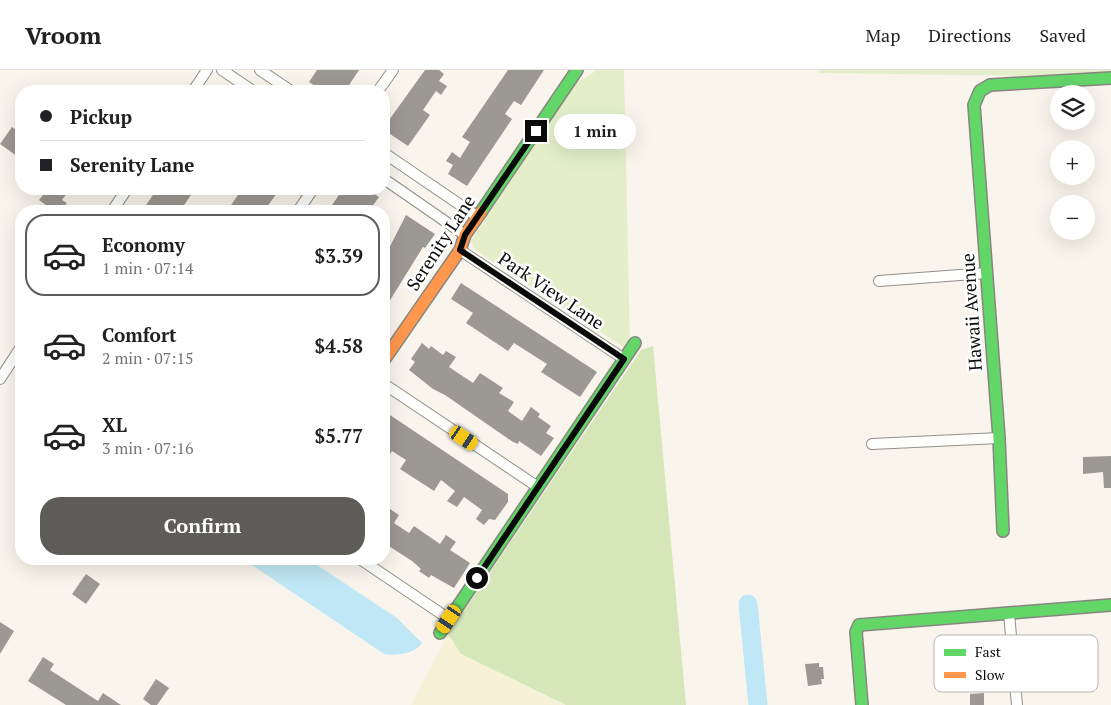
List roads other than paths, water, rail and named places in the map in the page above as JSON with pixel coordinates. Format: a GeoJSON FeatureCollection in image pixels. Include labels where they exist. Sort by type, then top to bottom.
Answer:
{"type":"FeatureCollection","features":[{"type":"Feature","properties":{"kind":"street"},"geometry":{"type":"LineString","coordinates":[[197,85],[207,70]]}},
{"type":"Feature","properties":{"kind":"street"},"geometry":{"type":"LineString","coordinates":[[222,70],[244,85]]}},
{"type":"Feature","properties":{"kind":"street"},"geometry":{"type":"LineString","coordinates":[[260,70],[282,85]]}},
{"type":"Feature","properties":{"kind":"street"},"geometry":{"type":"LineString","coordinates":[[382,85],[393,70]]}},
{"type":"Feature","properties":{"kind":"street","name":"Serenity Lane"},"geometry":{"type":"LineString","coordinates":[[390,351],[460,250],[465,235],[577,70]]}},
{"type":"Feature","properties":{"kind":"street","name":"Hawaii Avenue"},"geometry":{"type":"LineString","coordinates":[[1003,531],[999,438],[974,105],[980,91],[990,85],[1111,78]]}},
{"type":"Feature","properties":{"kind":"street"},"geometry":{"type":"LineString","coordinates":[[390,158],[478,216]]}},
{"type":"Feature","properties":{"kind":"street"},"geometry":{"type":"LineString","coordinates":[[390,183],[465,235]]}},
{"type":"Feature","properties":{"kind":"street","name":"Park View Lane"},"geometry":{"type":"LineString","coordinates":[[460,250],[624,359]]}},
{"type":"Feature","properties":{"kind":"street"},"geometry":{"type":"LineString","coordinates":[[879,281],[986,273]]}},
{"type":"Feature","properties":{"kind":"street"},"geometry":{"type":"LineString","coordinates":[[440,633],[635,343]]}},
{"type":"Feature","properties":{"kind":"street"},"geometry":{"type":"LineString","coordinates":[[0,379],[15,356]]}},
{"type":"Feature","properties":{"kind":"street"},"geometry":{"type":"LineString","coordinates":[[390,388],[538,487]]}},
{"type":"Feature","properties":{"kind":"street"},"geometry":{"type":"LineString","coordinates":[[872,444],[999,438]]}},
{"type":"Feature","properties":{"kind":"street"},"geometry":{"type":"LineString","coordinates":[[369,565],[449,619]]}},
{"type":"Feature","properties":{"kind":"street"},"geometry":{"type":"LineString","coordinates":[[862,705],[856,632],[858,624],[1111,605]]}},
{"type":"Feature","properties":{"kind":"street"},"geometry":{"type":"LineString","coordinates":[[1009,613],[1011,635]]}},
{"type":"Feature","properties":{"kind":"street"},"geometry":{"type":"LineString","coordinates":[[1016,692],[1017,705]]}},
{"type":"Feature","properties":{"kind":"water"},"geometry":{"type":"Polygon","coordinates":[[[252,565],[317,565],[397,618],[422,643],[410,652],[394,655],[384,654],[252,565]]]}},
{"type":"Feature","properties":{"kind":"waterway"},"geometry":{"type":"LineString","coordinates":[[748,604],[758,705]]}}]}
